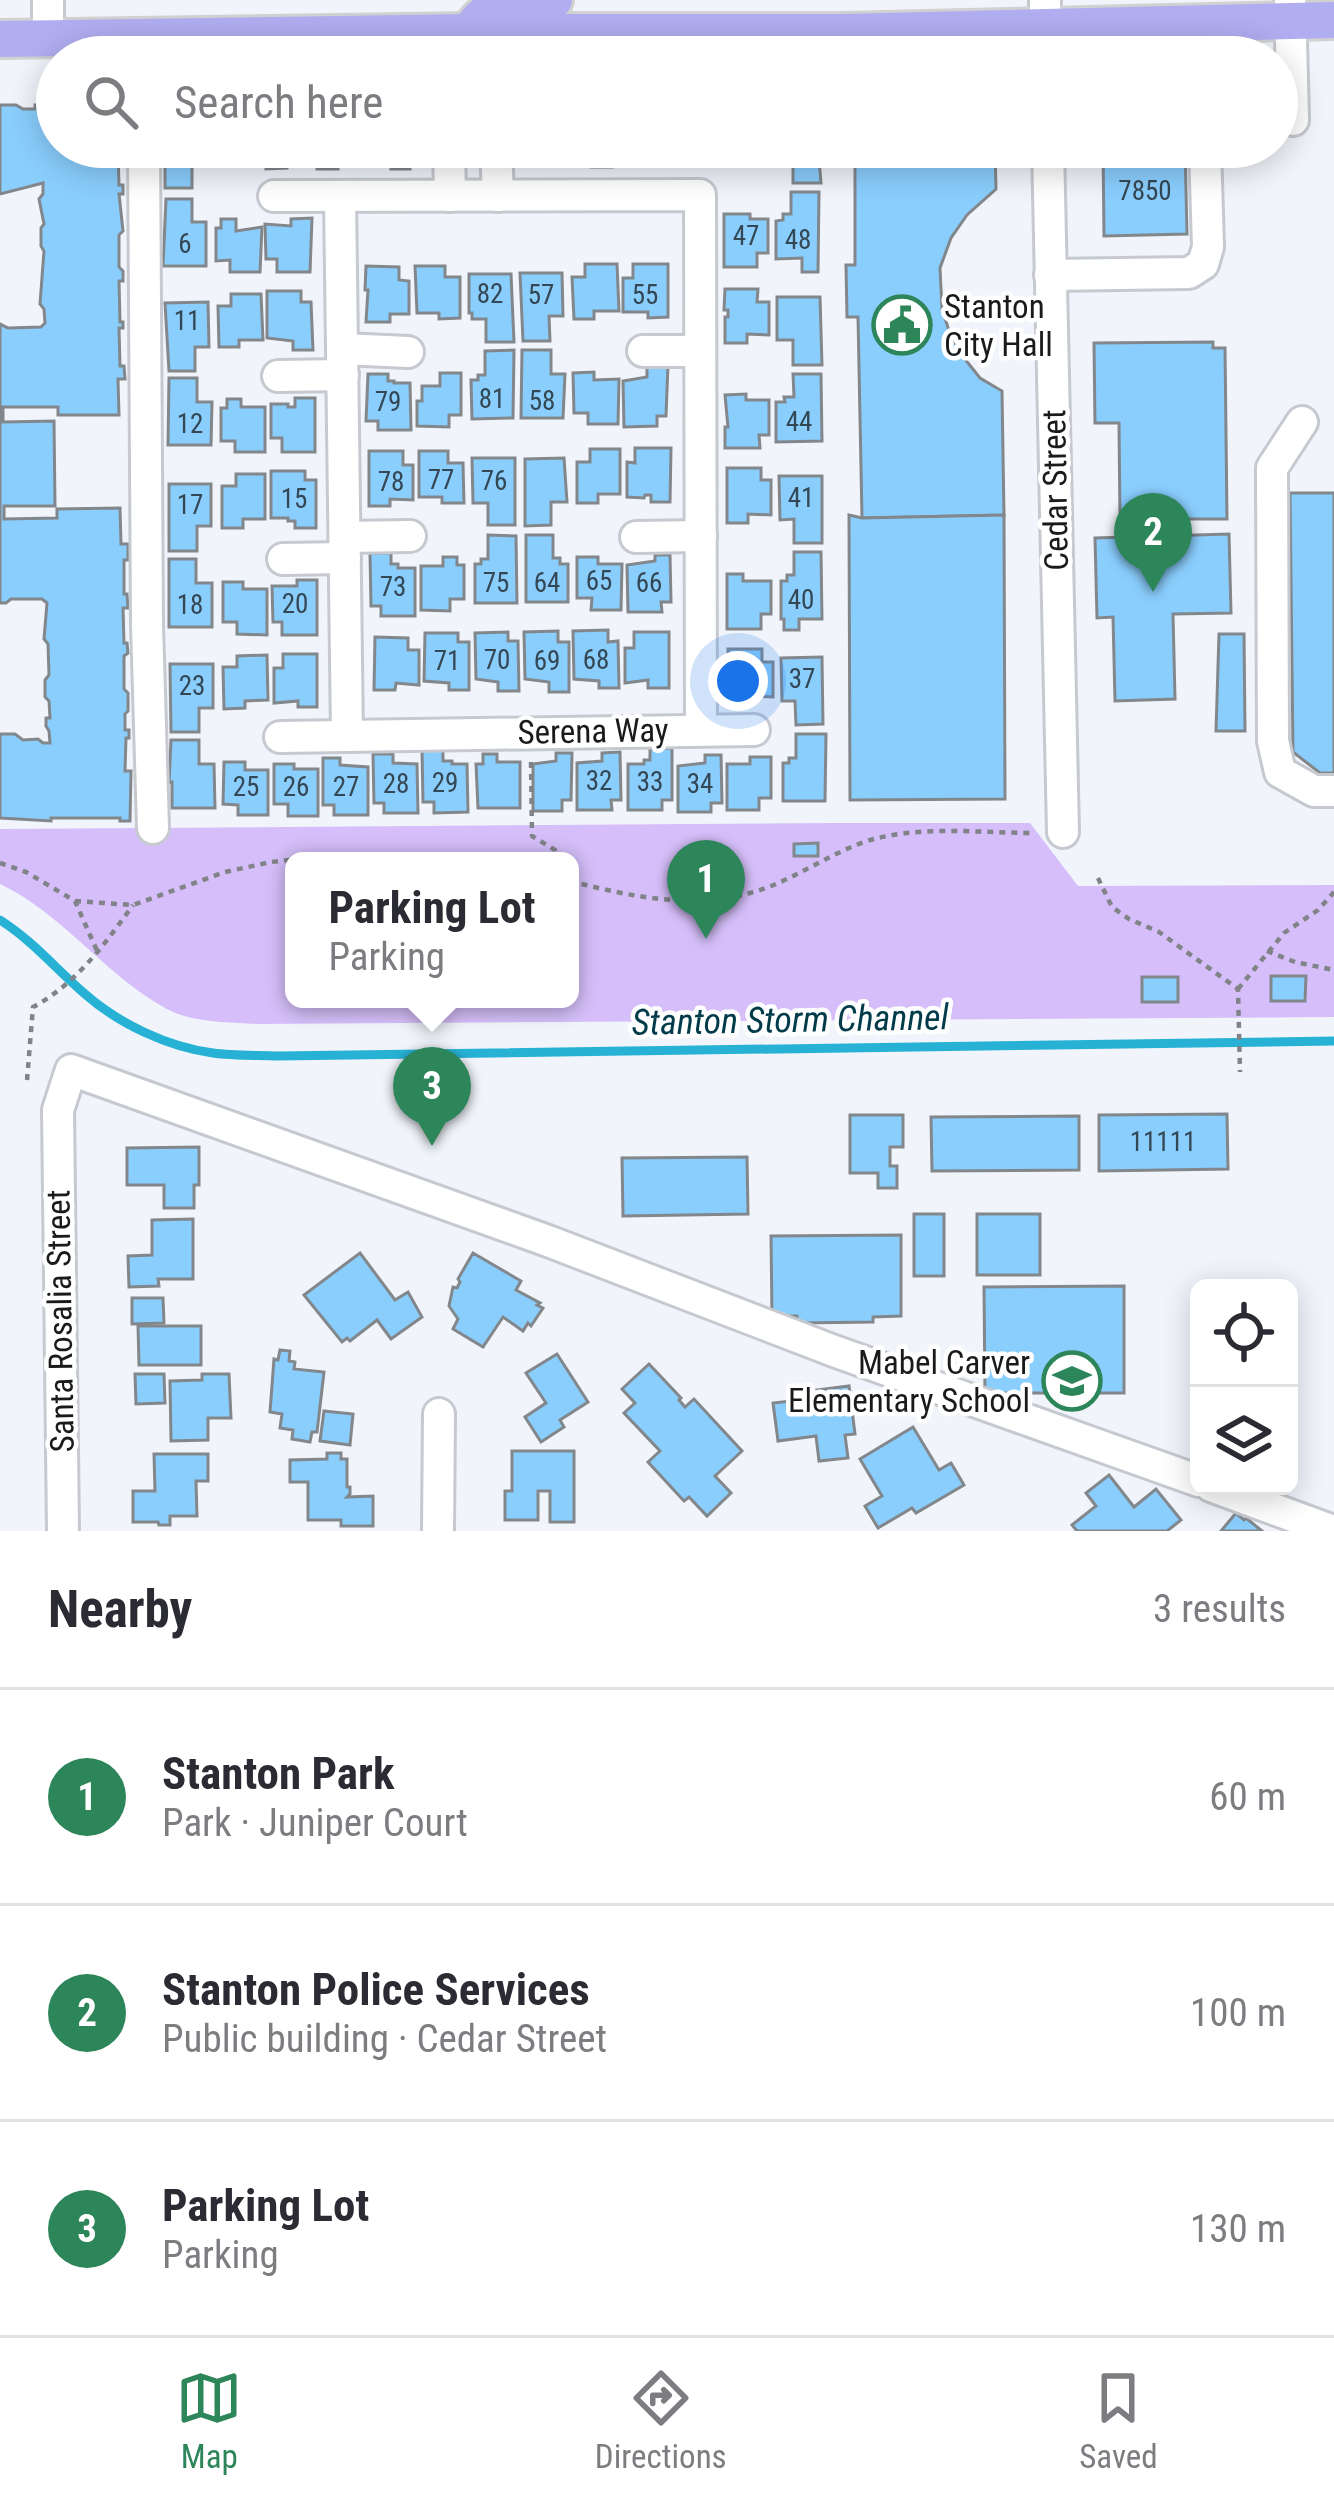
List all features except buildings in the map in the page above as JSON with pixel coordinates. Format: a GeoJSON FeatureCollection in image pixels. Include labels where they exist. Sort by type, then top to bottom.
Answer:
{"type":"FeatureCollection","features":[{"type":"Feature","properties":{"kind":"main road"},"geometry":{"type":"LineString","coordinates":[[472,36],[476,17],[490,8],[506,2],[554,0]]}},
{"type":"Feature","properties":{"kind":"main road"},"geometry":{"type":"LineString","coordinates":[[1215,36],[1290,10],[1334,20]]}},
{"type":"Feature","properties":{"kind":"main road"},"geometry":{"type":"LineString","coordinates":[[755,36],[1045,27],[1154,36]]}},
{"type":"Feature","properties":{"kind":"main road"},"geometry":{"type":"LineString","coordinates":[[0,39],[36,38]]}},
{"type":"Feature","properties":{"kind":"street"},"geometry":{"type":"LineString","coordinates":[[48,0],[48,36]]}},
{"type":"Feature","properties":{"kind":"street"},"geometry":{"type":"LineString","coordinates":[[144,168],[153,828]]}},
{"type":"Feature","properties":{"kind":"street"},"geometry":{"type":"LineString","coordinates":[[450,168],[451,196]]}},
{"type":"Feature","properties":{"kind":"street"},"geometry":{"type":"LineString","coordinates":[[497,168],[498,196]]}},
{"type":"Feature","properties":{"kind":"street","name":"Cedar Street"},"geometry":{"type":"LineString","coordinates":[[1048,168],[1049,833]]}},
{"type":"Feature","properties":{"kind":"street"},"geometry":{"type":"LineString","coordinates":[[1050,275],[1189,273],[1203,264],[1208,247],[1206,168]]}},
{"type":"Feature","properties":{"kind":"street","name":"Serena Way"},"geometry":{"type":"LineString","coordinates":[[274,196],[700,195],[701,729],[280,737]]}},
{"type":"Feature","properties":{"kind":"street"},"geometry":{"type":"LineString","coordinates":[[340,196],[347,736]]}},
{"type":"Feature","properties":{"kind":"street"},"geometry":{"type":"LineString","coordinates":[[644,351],[700,351]]}},
{"type":"Feature","properties":{"kind":"street"},"geometry":{"type":"LineString","coordinates":[[278,376],[408,352]]}},
{"type":"Feature","properties":{"kind":"street"},"geometry":{"type":"LineString","coordinates":[[1302,422],[1273,468],[1273,742],[1280,772],[1314,791],[1334,791]]}},
{"type":"Feature","properties":{"kind":"street"},"geometry":{"type":"LineString","coordinates":[[283,560],[410,536]]}},
{"type":"Feature","properties":{"kind":"street"},"geometry":{"type":"LineString","coordinates":[[636,537],[701,536]]}},
{"type":"Feature","properties":{"kind":"street"},"geometry":{"type":"LineString","coordinates":[[701,729],[754,730]]}},
{"type":"Feature","properties":{"kind":"street","name":"Santa Rosalia Street"},"geometry":{"type":"LineString","coordinates":[[63,1531],[58,1110],[70,1070],[1190,1478]]}},
{"type":"Feature","properties":{"kind":"street"},"geometry":{"type":"LineString","coordinates":[[438,1531],[439,1414]]}},
{"type":"Feature","properties":{"kind":"street"},"geometry":{"type":"LineString","coordinates":[[1235,1495],[1328,1529]]}},
{"type":"Feature","properties":{"kind":"path"},"geometry":{"type":"LineString","coordinates":[[531,732],[532,836],[553,852]]}},
{"type":"Feature","properties":{"kind":"path"},"geometry":{"type":"LineString","coordinates":[[579,883],[655,901],[689,901],[760,890],[875,838],[927,832],[1049,833]]}},
{"type":"Feature","properties":{"kind":"path"},"geometry":{"type":"LineString","coordinates":[[0,863],[26,872],[75,901],[110,906],[133,905],[225,872],[285,861]]}},
{"type":"Feature","properties":{"kind":"path"},"geometry":{"type":"LineString","coordinates":[[1098,878],[1112,907],[1159,932],[1238,989]]}},
{"type":"Feature","properties":{"kind":"path"},"geometry":{"type":"LineString","coordinates":[[1240,1072],[1238,989],[1284,933],[1318,910],[1334,892]]}},
{"type":"Feature","properties":{"kind":"path"},"geometry":{"type":"LineString","coordinates":[[75,901],[98,953]]}},
{"type":"Feature","properties":{"kind":"path"},"geometry":{"type":"LineString","coordinates":[[27,1080],[33,1007],[52,997],[98,953],[133,905]]}},
{"type":"Feature","properties":{"kind":"path"},"geometry":{"type":"LineString","coordinates":[[1267,951],[1334,970]]}},
{"type":"Feature","properties":{"kind":"shaded area"},"geometry":{"type":"Polygon","coordinates":[[[1030,823],[1078,886],[1334,885],[1334,1017],[210,1021],[175,1013],[143,994],[44,911],[0,884],[0,829],[1030,823]]]}},
{"type":"Feature","properties":{"kind":"waterway","name":"Stanton Storm Channel"},"geometry":{"type":"LineString","coordinates":[[0,920],[113,1015],[162,1040],[221,1054],[1334,1041]]}},
{"type":"Feature","properties":{"kind":"place","name":"Stanton City Hall"},"geometry":{"type":"Point","coordinates":[902,325]}},
{"type":"Feature","properties":{"kind":"place","name":"Stanton Police Services"},"geometry":{"type":"Point","coordinates":[1153,592]}},
{"type":"Feature","properties":{"kind":"place","name":"Stanton Park"},"geometry":{"type":"Point","coordinates":[706,939]}},
{"type":"Feature","properties":{"kind":"place","name":"Parking Lot"},"geometry":{"type":"Point","coordinates":[432,1146]}},
{"type":"Feature","properties":{"kind":"place","name":"Mabel Carver Elementary School"},"geometry":{"type":"Point","coordinates":[1072,1381]}}]}
